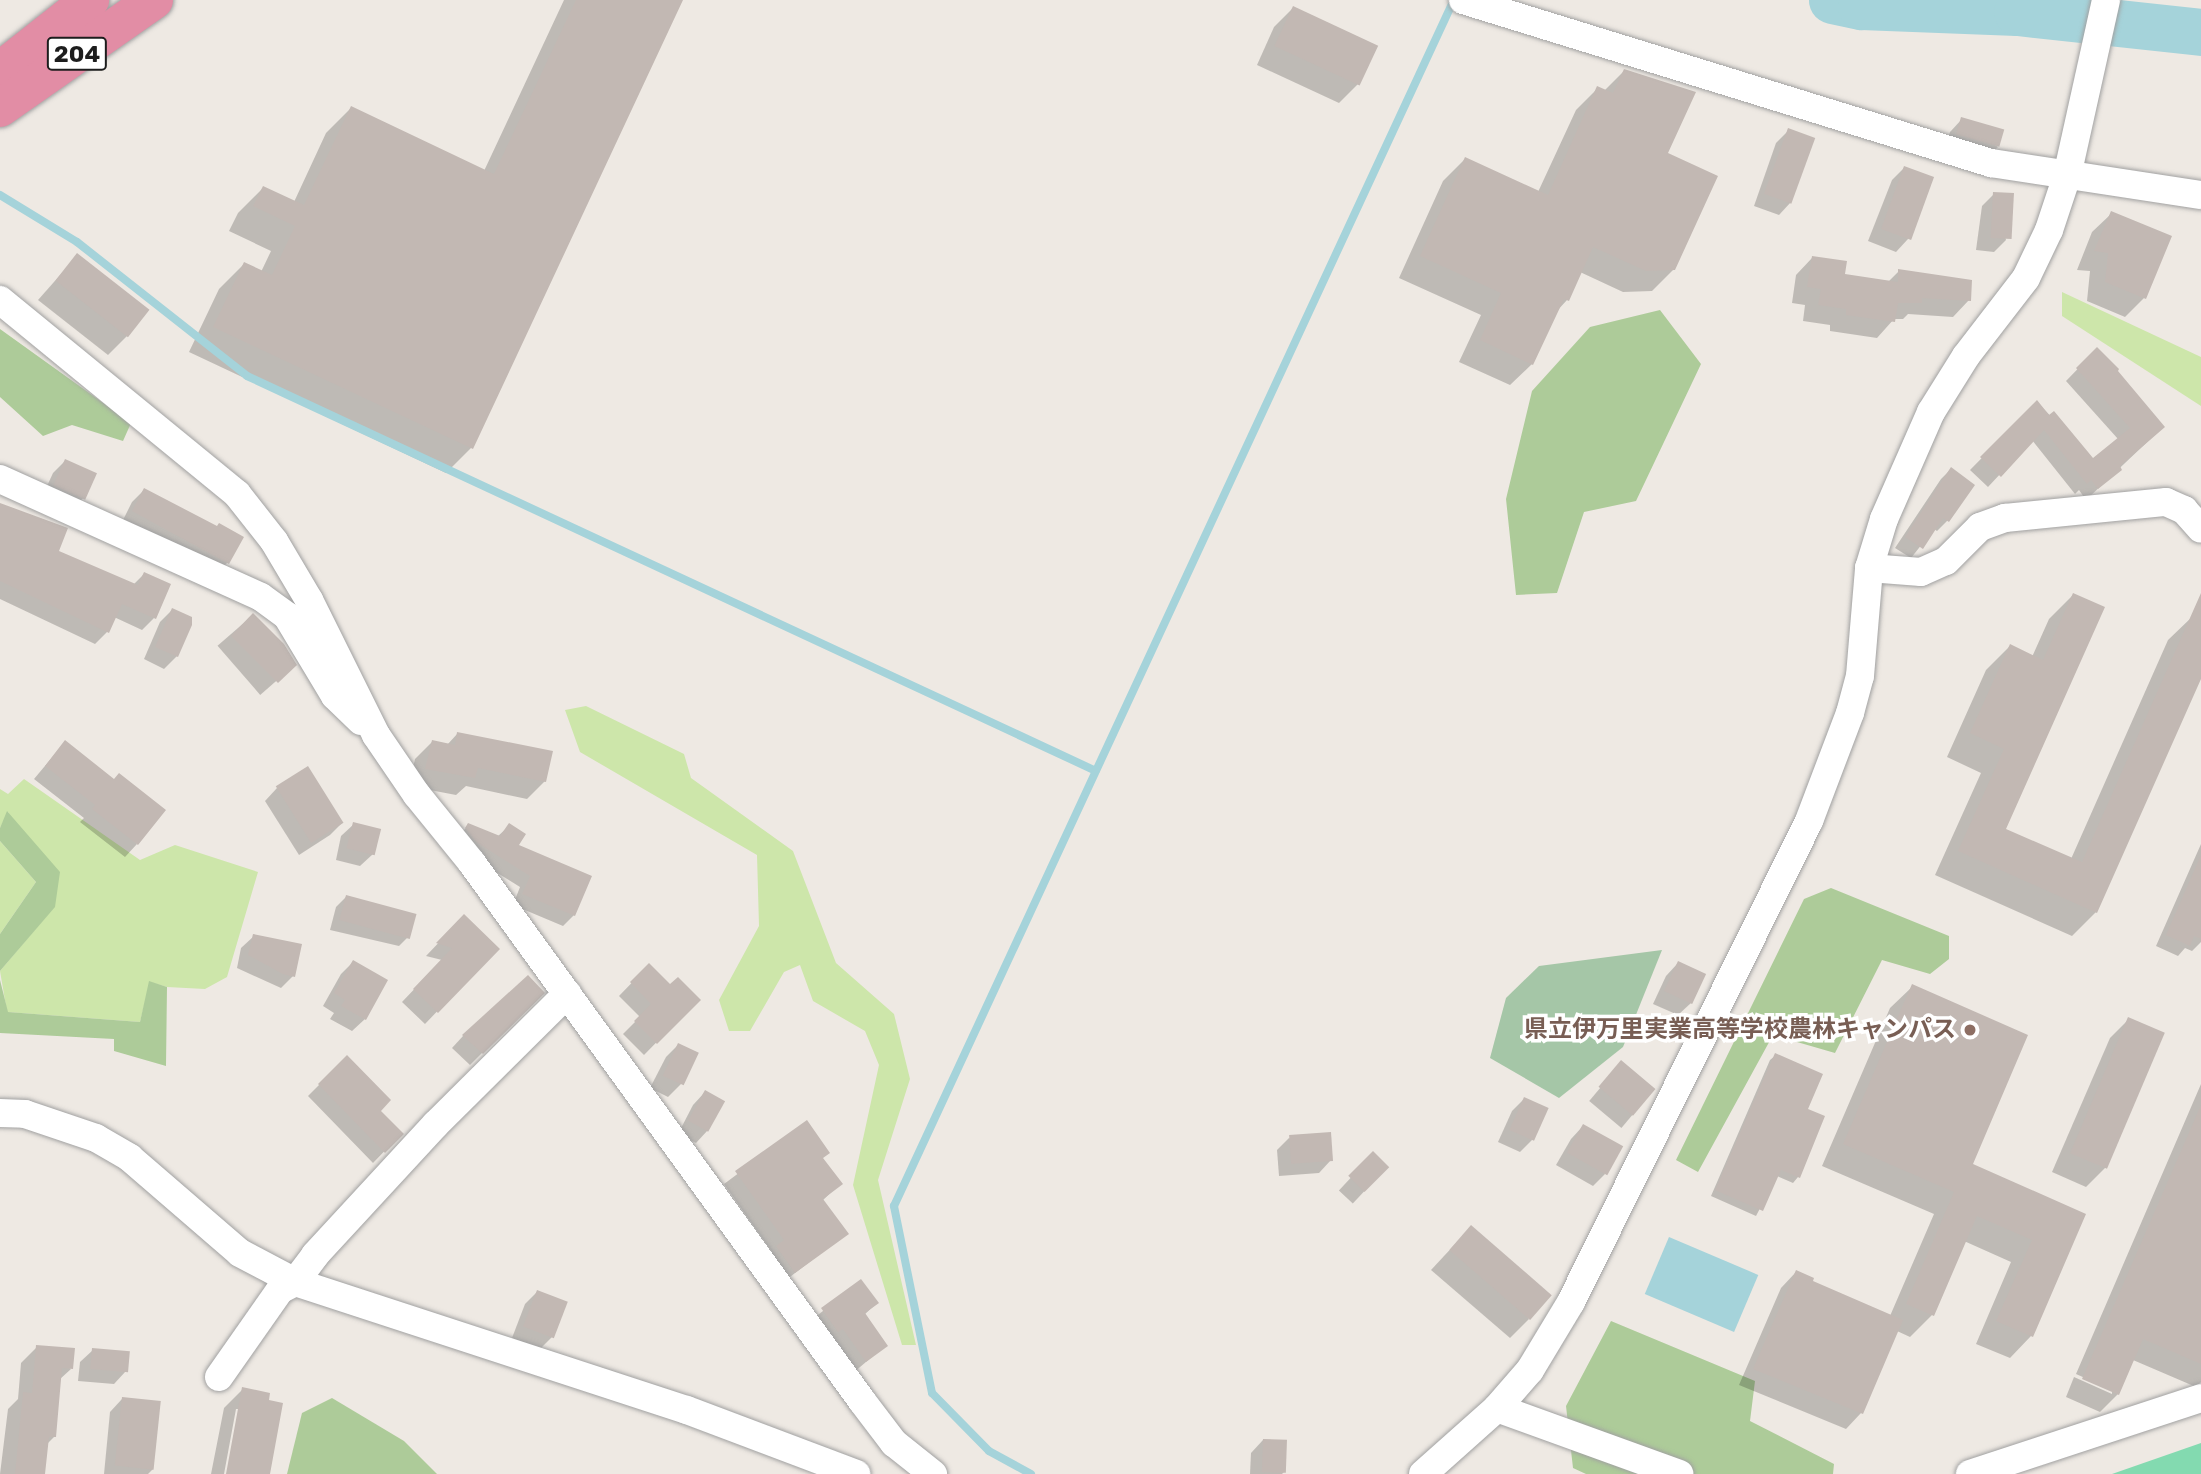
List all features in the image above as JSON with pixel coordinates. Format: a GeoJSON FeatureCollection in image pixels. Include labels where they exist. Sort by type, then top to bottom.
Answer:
{"type":"FeatureCollection","features":[{"type":"Feature","properties":{"kind":"highway","name":"204"},"geometry":{"type":"LineString","coordinates":[[0,71],[90,0]]}},
{"type":"Feature","properties":{"kind":"highway","name":"204"},"geometry":{"type":"LineString","coordinates":[[0,108],[154,0]]}},
{"type":"Feature","properties":{"kind":"street"},"geometry":{"type":"LineString","coordinates":[[1463,0],[1991,163],[2201,195]]}},
{"type":"Feature","properties":{"kind":"street"},"geometry":{"type":"LineString","coordinates":[[1423,1474],[1497,1408],[1530,1370],[1571,1302],[1809,821],[1850,713],[1860,676],[1870,568],[1884,519],[1931,412],[1966,356],[2026,278],[2049,230],[2067,176],[2106,0]]}},
{"type":"Feature","properties":{"kind":"street"},"geometry":{"type":"LineString","coordinates":[[0,300],[237,494],[274,541],[309,600],[376,735],[870,1412],[894,1443],[933,1474]]}},
{"type":"Feature","properties":{"kind":"street"},"geometry":{"type":"LineString","coordinates":[[0,479],[261,597],[287,615],[335,696],[376,735]]}},
{"type":"Feature","properties":{"kind":"street"},"geometry":{"type":"LineString","coordinates":[[1870,568],[1921,572],[1946,561],[1980,527],[2005,518],[2166,502],[2184,510],[2201,529]]}},
{"type":"Feature","properties":{"kind":"street"},"geometry":{"type":"LineString","coordinates":[[219,1377],[279,1290],[295,1282],[314,1255],[436,1124],[567,994]]}},
{"type":"Feature","properties":{"kind":"street"},"geometry":{"type":"LineString","coordinates":[[0,1113],[25,1114],[96,1138],[130,1158],[240,1253],[295,1282],[687,1410],[856,1474]]}},
{"type":"Feature","properties":{"kind":"street"},"geometry":{"type":"LineString","coordinates":[[1970,1474],[2201,1398]]}},
{"type":"Feature","properties":{"kind":"street"},"geometry":{"type":"LineString","coordinates":[[1497,1408],[1679,1474]]}},
{"type":"Feature","properties":{"kind":"green space"},"geometry":{"type":"Polygon","coordinates":[[[2062,292],[2201,357],[2201,406],[2062,316],[2062,292]]]}},
{"type":"Feature","properties":{"kind":"green space"},"geometry":{"type":"Polygon","coordinates":[[[1660,310],[1701,364],[1636,501],[1584,512],[1557,593],[1516,595],[1506,499],[1532,391],[1590,327],[1660,310]]]}},
{"type":"Feature","properties":{"kind":"green space"},"geometry":{"type":"Polygon","coordinates":[[[0,329],[131,423],[123,441],[72,425],[43,436],[0,397],[0,329]]]}},
{"type":"Feature","properties":{"kind":"green space"},"geometry":{"type":"Polygon","coordinates":[[[586,706],[684,754],[691,778],[793,851],[836,963],[894,1014],[910,1079],[878,1180],[916,1345],[902,1345],[853,1185],[879,1065],[865,1031],[813,1001],[800,965],[784,972],[750,1031],[729,1031],[719,1000],[759,926],[757,855],[580,752],[565,710],[586,706]]]}},
{"type":"Feature","properties":{"kind":"green space"},"geometry":{"type":"Polygon","coordinates":[[[24,779],[140,860],[175,845],[258,872],[227,977],[205,989],[167,987],[150,982],[140,1022],[7,1012],[0,971],[54,907],[8,812],[0,828],[0,789],[8,794],[24,779]]]}},
{"type":"Feature","properties":{"kind":"green space"},"geometry":{"type":"Polygon","coordinates":[[[7,811],[60,872],[55,907],[0,971],[0,934],[36,882],[0,841],[0,828],[7,811]]]}},
{"type":"Feature","properties":{"kind":"green space"},"geometry":{"type":"Polygon","coordinates":[[[0,841],[36,882],[0,934],[0,841]]]}},
{"type":"Feature","properties":{"kind":"green space"},"geometry":{"type":"Polygon","coordinates":[[[1831,888],[1949,936],[1949,959],[1930,974],[1882,960],[1835,1053],[1773,1035],[1698,1172],[1676,1160],[1804,899],[1831,888]]]}},
{"type":"Feature","properties":{"kind":"green space"},"geometry":{"type":"Polygon","coordinates":[[[1662,950],[1623,1047],[1559,1098],[1490,1058],[1506,998],[1539,966],[1662,950]]]}},
{"type":"Feature","properties":{"kind":"green space"},"geometry":{"type":"Polygon","coordinates":[[[0,980],[8,1012],[140,1022],[149,981],[167,987],[166,1066],[114,1051],[114,1039],[0,1033],[0,980]]]}},
{"type":"Feature","properties":{"kind":"green space"},"geometry":{"type":"Polygon","coordinates":[[[1611,1321],[1755,1381],[1750,1421],[1834,1464],[1833,1474],[1586,1474],[1573,1468],[1566,1406],[1611,1321]]]}},
{"type":"Feature","properties":{"kind":"green space"},"geometry":{"type":"Polygon","coordinates":[[[332,1398],[404,1441],[437,1474],[287,1474],[302,1413],[332,1398]]]}},
{"type":"Feature","properties":{"kind":"green space"},"geometry":{"type":"Polygon","coordinates":[[[2201,1443],[2201,1474],[2112,1474],[2201,1443]]]}},
{"type":"Feature","properties":{"kind":"water"},"geometry":{"type":"Polygon","coordinates":[[[1669,1237],[1758,1275],[1734,1332],[1645,1294],[1669,1237]]]}},
{"type":"Feature","properties":{"kind":"building"},"geometry":{"type":"Polygon","coordinates":[[[576,0],[683,0],[473,449],[213,327],[244,262],[272,275],[295,226],[253,206],[263,186],[304,205],[351,106],[494,174],[576,0]]]}},
{"type":"Feature","properties":{"kind":"building"},"geometry":{"type":"Polygon","coordinates":[[[1293,6],[1378,46],[1360,86],[1274,46],[1293,6]]]}},
{"type":"Feature","properties":{"kind":"building"},"geometry":{"type":"Polygon","coordinates":[[[1624,69],[1696,92],[1668,153],[1718,176],[1675,270],[1646,271],[1593,247],[1569,301],[1564,299],[1533,365],[1480,340],[1501,293],[1420,256],[1465,157],[1548,195],[1597,86],[1613,93],[1624,69]]]}},
{"type":"Feature","properties":{"kind":"building"},"geometry":{"type":"Polygon","coordinates":[[[1961,117],[2004,129],[1999,147],[1956,134],[1961,117]]]}},
{"type":"Feature","properties":{"kind":"building"},"geometry":{"type":"Polygon","coordinates":[[[1788,128],[1815,138],[1791,204],[1764,194],[1788,128]]]}},
{"type":"Feature","properties":{"kind":"building"},"geometry":{"type":"Polygon","coordinates":[[[1904,166],[1934,177],[1911,240],[1881,229],[1904,166]]]}},
{"type":"Feature","properties":{"kind":"building"},"geometry":{"type":"Polygon","coordinates":[[[1993,192],[2014,193],[2012,239],[1991,238],[1993,192]]]}},
{"type":"Feature","properties":{"kind":"building"},"geometry":{"type":"Polygon","coordinates":[[[2111,211],[2172,236],[2146,299],[2105,282],[2108,253],[2094,251],[2111,211]]]}},
{"type":"Feature","properties":{"kind":"building"},"geometry":{"type":"Polygon","coordinates":[[[77,253],[149,310],[128,337],[55,281],[77,253]]]}},
{"type":"Feature","properties":{"kind":"building"},"geometry":{"type":"Polygon","coordinates":[[[1812,256],[1847,261],[1845,274],[1898,282],[1898,269],[1972,280],[1971,301],[1922,298],[1922,303],[1898,303],[1895,322],[1846,315],[1846,309],[1818,305],[1821,289],[1807,287],[1812,256]]]}},
{"type":"Feature","properties":{"kind":"building"},"geometry":{"type":"Polygon","coordinates":[[[2097,347],[2119,369],[2165,427],[2120,466],[2122,470],[2098,489],[2091,480],[2087,484],[2044,430],[2001,477],[1980,457],[2037,400],[2049,415],[2054,411],[2093,458],[2130,428],[2076,368],[2097,347]]]}},
{"type":"Feature","properties":{"kind":"building"},"geometry":{"type":"Polygon","coordinates":[[[65,459],[97,473],[85,500],[53,485],[65,459]]]}},
{"type":"Feature","properties":{"kind":"building"},"geometry":{"type":"Polygon","coordinates":[[[1951,467],[1975,485],[1949,522],[1943,518],[1923,549],[1905,537],[1951,467]]]}},
{"type":"Feature","properties":{"kind":"building"},"geometry":{"type":"Polygon","coordinates":[[[144,488],[244,537],[229,564],[132,511],[144,488]]]}},
{"type":"Feature","properties":{"kind":"building"},"geometry":{"type":"Polygon","coordinates":[[[0,503],[68,528],[59,551],[138,585],[144,572],[171,584],[156,619],[122,604],[109,633],[0,581],[0,503]]]}},
{"type":"Feature","properties":{"kind":"building"},"geometry":{"type":"Polygon","coordinates":[[[2073,593],[2105,607],[2006,829],[2082,862],[2201,593],[2201,679],[2097,913],[1958,851],[2004,749],[1970,733],[2010,644],[2043,660],[2073,593]]]}},
{"type":"Feature","properties":{"kind":"building"},"geometry":{"type":"Polygon","coordinates":[[[172,608],[192,617],[192,625],[178,657],[155,647],[172,608]]]}},
{"type":"Feature","properties":{"kind":"building"},"geometry":{"type":"Polygon","coordinates":[[[253,613],[284,644],[297,665],[278,683],[231,636],[253,613]]]}},
{"type":"Feature","properties":{"kind":"building"},"geometry":{"type":"Polygon","coordinates":[[[457,732],[553,751],[546,782],[478,768],[475,778],[425,769],[432,740],[455,745],[457,732]]]}},
{"type":"Feature","properties":{"kind":"building"},"geometry":{"type":"Polygon","coordinates":[[[65,740],[114,779],[119,773],[166,810],[138,845],[92,809],[95,805],[45,766],[65,740]]]}},
{"type":"Feature","properties":{"kind":"building"},"geometry":{"type":"Polygon","coordinates":[[[308,766],[344,823],[311,843],[276,786],[308,766]]]}},
{"type":"Feature","properties":{"kind":"building"},"geometry":{"type":"Polygon","coordinates":[[[353,822],[381,829],[375,855],[346,848],[353,822]]]}},
{"type":"Feature","properties":{"kind":"building"},"geometry":{"type":"Polygon","coordinates":[[[468,823],[500,836],[509,823],[526,834],[519,845],[592,876],[575,916],[522,894],[530,876],[476,842],[465,828],[468,823]]]}},
{"type":"Feature","properties":{"kind":"building"},"geometry":{"type":"Polygon","coordinates":[[[2201,855],[2201,939],[2194,936],[2190,946],[2166,935],[2201,855]]]}},
{"type":"Feature","properties":{"kind":"building"},"geometry":{"type":"Polygon","coordinates":[[[346,895],[417,914],[410,939],[339,920],[346,895]]]}},
{"type":"Feature","properties":{"kind":"building"},"geometry":{"type":"Polygon","coordinates":[[[464,914],[500,949],[438,1013],[413,989],[452,948],[436,943],[464,914]]]}},
{"type":"Feature","properties":{"kind":"building"},"geometry":{"type":"Polygon","coordinates":[[[253,934],[302,944],[295,977],[283,974],[248,955],[253,934]]]}},
{"type":"Feature","properties":{"kind":"building"},"geometry":{"type":"Polygon","coordinates":[[[353,960],[388,980],[366,1020],[341,1006],[345,1000],[334,993],[353,960]]]}},
{"type":"Feature","properties":{"kind":"building"},"geometry":{"type":"Polygon","coordinates":[[[1678,961],[1706,974],[1692,1004],[1664,991],[1678,961]]]}},
{"type":"Feature","properties":{"kind":"building"},"geometry":{"type":"Polygon","coordinates":[[[649,963],[670,984],[678,977],[701,1000],[657,1044],[634,1021],[651,1004],[630,982],[649,963]]]}},
{"type":"Feature","properties":{"kind":"building"},"geometry":{"type":"Polygon","coordinates":[[[528,975],[545,993],[483,1054],[462,1035],[528,975]]]}},
{"type":"Feature","properties":{"kind":"building"},"geometry":{"type":"Polygon","coordinates":[[[1912,984],[2028,1035],[1973,1164],[2086,1214],[2033,1337],[1996,1321],[2032,1240],[1977,1216],[1934,1316],[1906,1304],[1954,1192],[1843,1144],[1912,984]]]}},
{"type":"Feature","properties":{"kind":"building"},"geometry":{"type":"Polygon","coordinates":[[[2128,1017],[2165,1033],[2107,1169],[2070,1153],[2128,1017]]]}},
{"type":"Feature","properties":{"kind":"building"},"geometry":{"type":"Polygon","coordinates":[[[678,1043],[699,1053],[684,1085],[663,1076],[678,1043]]]}},
{"type":"Feature","properties":{"kind":"building"},"geometry":{"type":"Polygon","coordinates":[[[1775,1053],[1823,1074],[1808,1109],[1825,1116],[1800,1178],[1781,1170],[1763,1211],[1715,1190],[1775,1053]]]}},
{"type":"Feature","properties":{"kind":"building"},"geometry":{"type":"Polygon","coordinates":[[[347,1055],[391,1100],[381,1111],[404,1134],[385,1153],[318,1084],[347,1055]]]}},
{"type":"Feature","properties":{"kind":"building"},"geometry":{"type":"Polygon","coordinates":[[[1621,1060],[1655,1089],[1633,1116],[1599,1087],[1621,1060]]]}},
{"type":"Feature","properties":{"kind":"building"},"geometry":{"type":"Polygon","coordinates":[[[705,1090],[725,1101],[708,1132],[688,1121],[705,1090]]]}},
{"type":"Feature","properties":{"kind":"building"},"geometry":{"type":"Polygon","coordinates":[[[1524,1097],[1549,1108],[1534,1141],[1509,1130],[1524,1097]]]}},
{"type":"Feature","properties":{"kind":"building"},"geometry":{"type":"Polygon","coordinates":[[[2201,1105],[2201,1364],[2143,1339],[2119,1395],[2082,1379],[2201,1105]]]}},
{"type":"Feature","properties":{"kind":"building"},"geometry":{"type":"Polygon","coordinates":[[[807,1120],[830,1153],[823,1158],[843,1184],[823,1199],[849,1234],[795,1273],[776,1246],[784,1240],[735,1171],[807,1120]]]}},
{"type":"Feature","properties":{"kind":"building"},"geometry":{"type":"Polygon","coordinates":[[[1583,1124],[1623,1146],[1607,1175],[1567,1153],[1583,1124]]]}},
{"type":"Feature","properties":{"kind":"building"},"geometry":{"type":"Polygon","coordinates":[[[1331,1132],[1333,1161],[1291,1164],[1289,1135],[1331,1132]]]}},
{"type":"Feature","properties":{"kind":"building"},"geometry":{"type":"Polygon","coordinates":[[[1373,1151],[1389,1167],[1365,1192],[1348,1176],[1373,1151]]]}},
{"type":"Feature","properties":{"kind":"building"},"geometry":{"type":"Polygon","coordinates":[[[1471,1225],[1552,1295],[1530,1320],[1449,1250],[1471,1225]]]}},
{"type":"Feature","properties":{"kind":"building"},"geometry":{"type":"Polygon","coordinates":[[[1796,1270],[1814,1278],[1813,1281],[1903,1320],[1863,1414],[1753,1369],[1796,1270]]]}},
{"type":"Feature","properties":{"kind":"building"},"geometry":{"type":"Polygon","coordinates":[[[861,1279],[879,1303],[865,1313],[888,1346],[866,1362],[843,1329],[838,1332],[821,1308],[861,1279]]]}},
{"type":"Feature","properties":{"kind":"building"},"geometry":{"type":"Polygon","coordinates":[[[537,1290],[568,1302],[554,1338],[523,1326],[537,1290]]]}},
{"type":"Feature","properties":{"kind":"building"},"geometry":{"type":"Polygon","coordinates":[[[36,1345],[75,1348],[73,1369],[62,1368],[56,1437],[49,1437],[45,1474],[15,1474],[23,1392],[32,1393],[36,1345]]]}},
{"type":"Feature","properties":{"kind":"building"},"geometry":{"type":"Polygon","coordinates":[[[92,1348],[130,1351],[128,1372],[90,1369],[92,1348]]]}},
{"type":"Feature","properties":{"kind":"building"},"geometry":{"type":"Polygon","coordinates":[[[242,1387],[270,1393],[269,1400],[283,1403],[270,1474],[226,1474],[242,1387]]]}},
{"type":"Feature","properties":{"kind":"building"},"geometry":{"type":"Polygon","coordinates":[[[122,1397],[161,1401],[154,1470],[115,1466],[122,1397]]]}},
{"type":"Feature","properties":{"kind":"building"},"geometry":{"type":"Polygon","coordinates":[[[1263,1439],[1287,1440],[1286,1473],[1262,1472],[1263,1439]]]}},
{"type":"Feature","properties":{"kind":"waterway"},"geometry":{"type":"LineString","coordinates":[[1832,0],[1861,6],[2017,12],[2201,32]]}},
{"type":"Feature","properties":{"kind":"waterway"},"geometry":{"type":"LineString","coordinates":[[1031,1474],[989,1451],[932,1393],[894,1206],[1451,6]]}},
{"type":"Feature","properties":{"kind":"waterway"},"geometry":{"type":"LineString","coordinates":[[0,195],[77,242],[247,376],[1096,771]]}},
{"type":"Feature","properties":{"kind":"place","name":"県立伊万里実業高等学校農林キャンパス"},"geometry":{"type":"Point","coordinates":[1970,1030]}}]}
